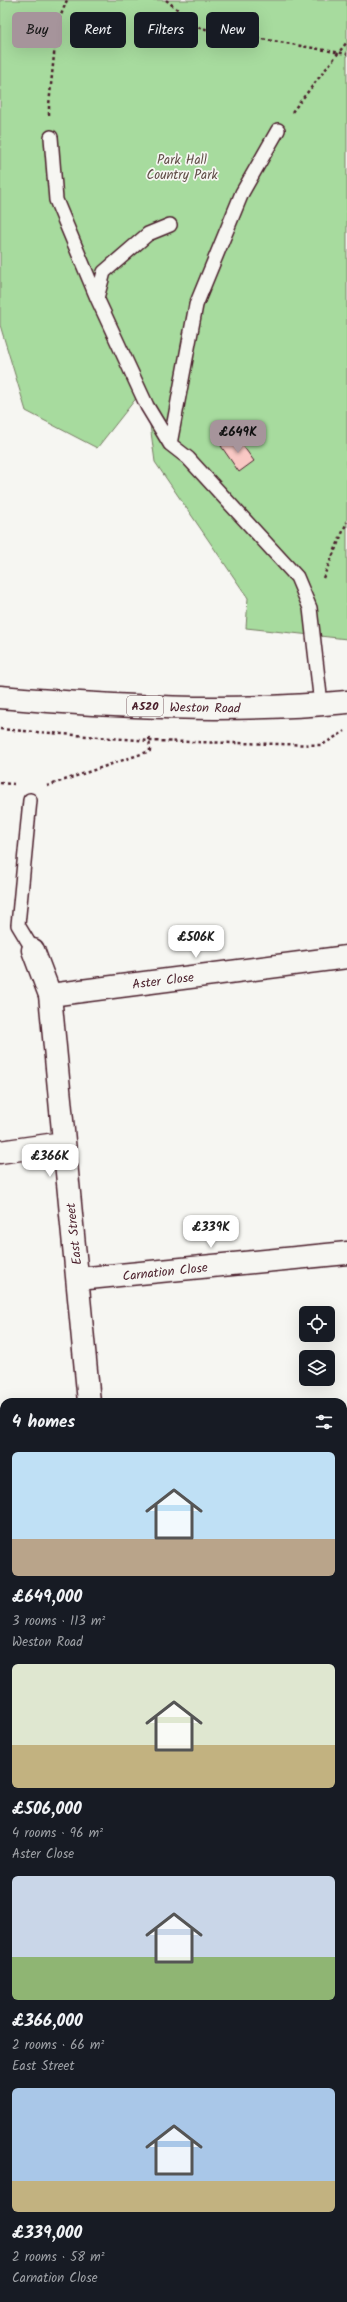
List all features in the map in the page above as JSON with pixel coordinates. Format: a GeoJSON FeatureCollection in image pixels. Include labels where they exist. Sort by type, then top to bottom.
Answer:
{"type":"FeatureCollection","features":[{"type":"Feature","properties":{"kind":"main road","name":"Weston Road"},"geometry":{"type":"LineString","coordinates":[[0,697],[149,706],[291,707],[320,704]]}},
{"type":"Feature","properties":{"kind":"main road","name":"A520"},"geometry":{"type":"LineString","coordinates":[[320,704],[347,702]]}},
{"type":"Feature","properties":{"kind":"main road","name":"East Street"},"geometry":{"type":"LineString","coordinates":[[33,950],[50,995],[89,1398]]}},
{"type":"Feature","properties":{"kind":"main road","name":"Aster Close"},"geometry":{"type":"LineString","coordinates":[[50,995],[347,957]]}},
{"type":"Feature","properties":{"kind":"main road"},"geometry":{"type":"LineString","coordinates":[[0,1152],[63,1143]]}},
{"type":"Feature","properties":{"kind":"main road","name":"Carnation Close"},"geometry":{"type":"LineString","coordinates":[[78,1279],[347,1253]]}},
{"type":"Feature","properties":{"kind":"lane"},"geometry":{"type":"LineString","coordinates":[[170,444],[196,305],[242,193],[278,130]]}},
{"type":"Feature","properties":{"kind":"lane"},"geometry":{"type":"LineString","coordinates":[[51,137],[56,200],[97,298],[147,406],[170,444],[188,458],[297,577],[310,608],[320,704]]}},
{"type":"Feature","properties":{"kind":"lane"},"geometry":{"type":"LineString","coordinates":[[97,298],[104,272],[148,234],[170,225]]}},
{"type":"Feature","properties":{"kind":"lane"},"geometry":{"type":"LineString","coordinates":[[30,800],[18,925],[33,950]]}},
{"type":"Feature","properties":{"kind":"path"},"geometry":{"type":"LineString","coordinates":[[51,137],[49,105],[57,25],[67,0]]}},
{"type":"Feature","properties":{"kind":"path"},"geometry":{"type":"LineString","coordinates":[[166,0],[200,28],[347,54]]}},
{"type":"Feature","properties":{"kind":"path"},"geometry":{"type":"LineString","coordinates":[[278,130],[341,52],[347,42]]}},
{"type":"Feature","properties":{"kind":"path"},"geometry":{"type":"LineString","coordinates":[[310,608],[347,522]]}},
{"type":"Feature","properties":{"kind":"path"},"geometry":{"type":"LineString","coordinates":[[30,800],[43,787],[150,751],[149,706]]}},
{"type":"Feature","properties":{"kind":"path"},"geometry":{"type":"LineString","coordinates":[[0,729],[149,741],[322,745],[347,730]]}},
{"type":"Feature","properties":{"kind":"green space","name":"Park Hall Country Park"},"geometry":{"type":"Polygon","coordinates":[[[0,0],[347,0],[347,639],[246,628],[248,598],[155,462],[145,387],[97,448],[26,411],[0,325],[0,0]]]}},
{"type":"Feature","properties":{"kind":"building"},"geometry":{"type":"Polygon","coordinates":[[[236,436],[254,461],[239,472],[221,446],[236,436]]]}}]}
